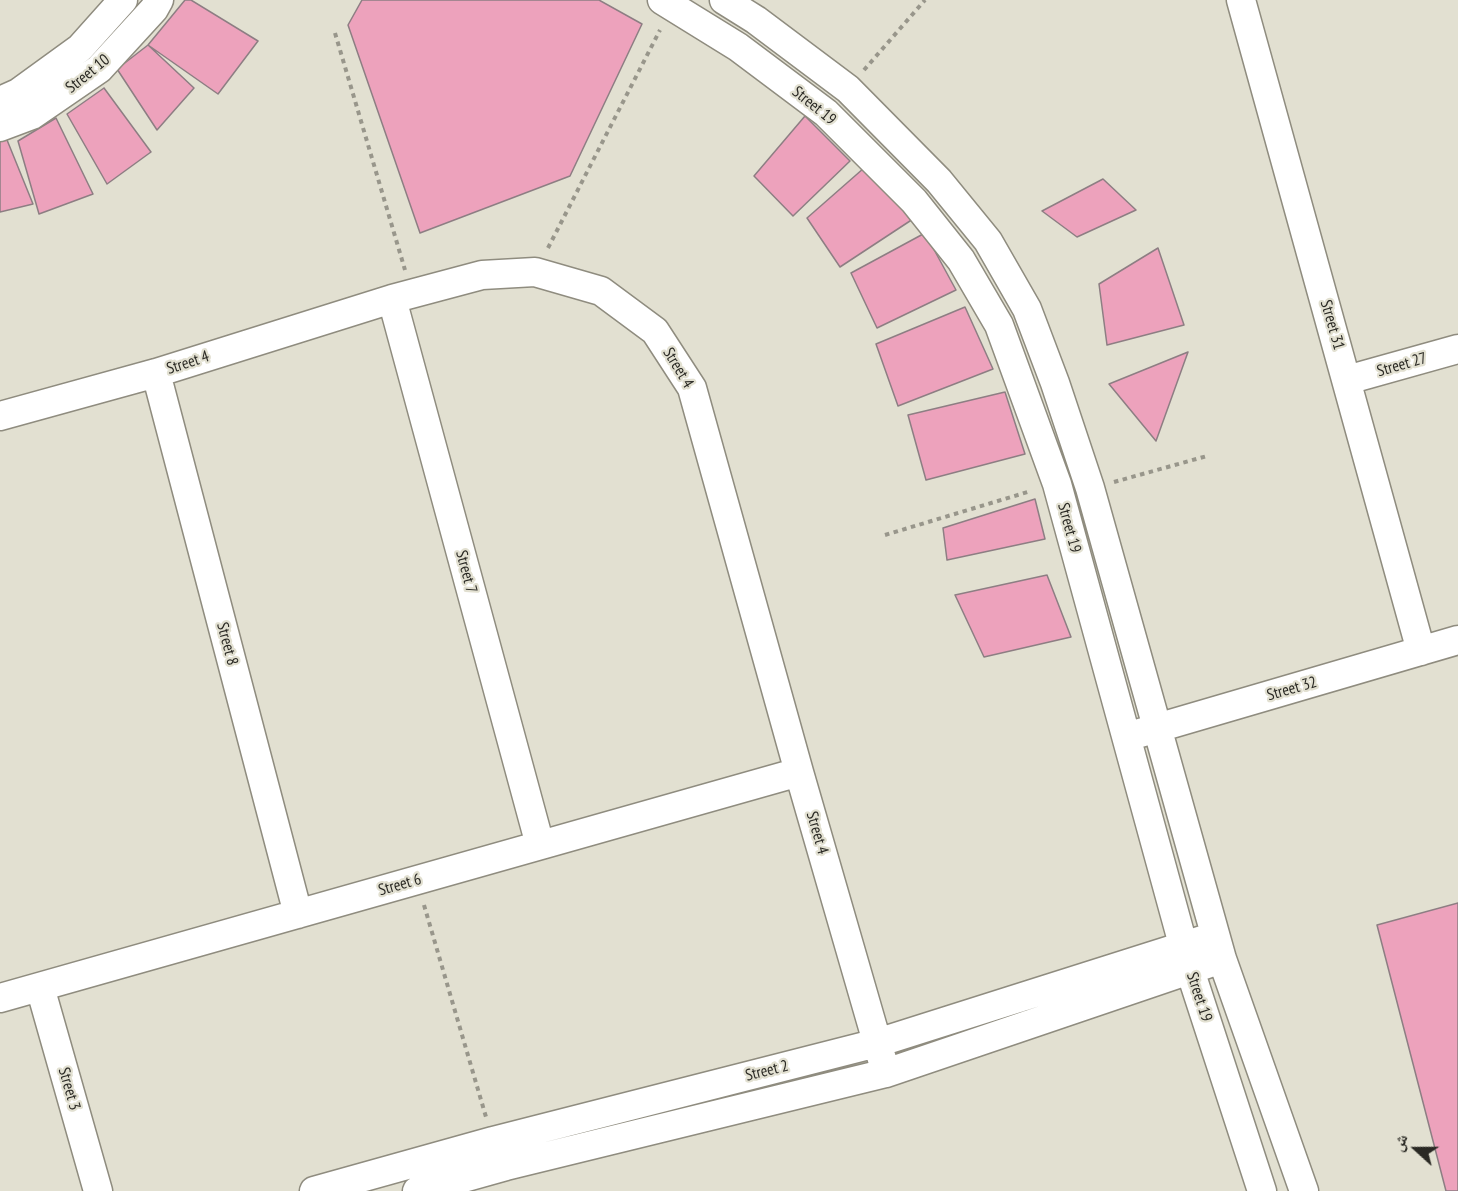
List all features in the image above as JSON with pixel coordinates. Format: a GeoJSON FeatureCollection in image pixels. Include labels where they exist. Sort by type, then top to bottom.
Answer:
{"type":"FeatureCollection","features":[{"type":"Feature","properties":{"kind":"street","name":"Street 10"},"geometry":{"type":"LineString","coordinates":[[0,101],[18,93],[80,48],[123,0]]}},
{"type":"Feature","properties":{"kind":"street","name":"Street 10"},"geometry":{"type":"LineString","coordinates":[[0,127],[32,115],[99,69],[154,9],[159,0]]}},
{"type":"Feature","properties":{"kind":"street","name":"Street 19"},"geometry":{"type":"LineString","coordinates":[[724,0],[756,20],[848,89],[939,181],[988,241],[1027,309],[1090,488],[1218,947],[1304,1191]]}},
{"type":"Feature","properties":{"kind":"street","name":"Street 31"},"geometry":{"type":"LineString","coordinates":[[1241,0],[1421,651]]}},
{"type":"Feature","properties":{"kind":"street","name":"Street 19"},"geometry":{"type":"LineString","coordinates":[[667,3],[738,47],[826,114],[914,201],[962,260],[999,325],[1057,484],[1186,958],[1262,1191]]}},
{"type":"Feature","properties":{"kind":"street","name":"Street 4"},"geometry":{"type":"LineString","coordinates":[[0,416],[156,374],[402,296],[482,275],[535,272],[601,291],[656,331],[692,388],[886,1073]]}},
{"type":"Feature","properties":{"kind":"street","name":"Street 7"},"geometry":{"type":"LineString","coordinates":[[402,296],[540,845]]}},
{"type":"Feature","properties":{"kind":"street","name":"Street 27"},"geometry":{"type":"LineString","coordinates":[[1347,380],[1458,349]]}},
{"type":"Feature","properties":{"kind":"street","name":"Street 8"},"geometry":{"type":"LineString","coordinates":[[156,374],[298,914]]}},
{"type":"Feature","properties":{"kind":"street","name":"Street 32"},"geometry":{"type":"LineString","coordinates":[[1126,736],[1458,640]]}},
{"type":"Feature","properties":{"kind":"street","name":"Street 6"},"geometry":{"type":"LineString","coordinates":[[0,998],[799,772]]}},
{"type":"Feature","properties":{"kind":"street","name":"Street 2"},"geometry":{"type":"LineString","coordinates":[[417,1191],[507,1166],[886,1073],[1218,947]]}},
{"type":"Feature","properties":{"kind":"street","name":"Street 2"},"geometry":{"type":"LineString","coordinates":[[314,1191],[493,1141],[877,1043],[1186,958]]}},
{"type":"Feature","properties":{"kind":"street","name":"Street 3"},"geometry":{"type":"LineString","coordinates":[[40,987],[98,1191]]}},
{"type":"Feature","properties":{"kind":"path"},"geometry":{"type":"LineString","coordinates":[[848,89],[925,0]]}},
{"type":"Feature","properties":{"kind":"path"},"geometry":{"type":"LineString","coordinates":[[535,272],[667,3]]}},
{"type":"Feature","properties":{"kind":"path"},"geometry":{"type":"LineString","coordinates":[[336,33],[402,296]]}},
{"type":"Feature","properties":{"kind":"path"},"geometry":{"type":"LineString","coordinates":[[1090,488],[1207,456]]}},
{"type":"Feature","properties":{"kind":"path"},"geometry":{"type":"LineString","coordinates":[[885,535],[1057,484]]}},
{"type":"Feature","properties":{"kind":"path"},"geometry":{"type":"LineString","coordinates":[[417,880],[493,1141]]}},
{"type":"Feature","properties":{"kind":"building"},"geometry":{"type":"Polygon","coordinates":[[[185,0],[191,0],[258,41],[218,94],[148,45],[185,0]]]}},
{"type":"Feature","properties":{"kind":"building"},"geometry":{"type":"Polygon","coordinates":[[[362,0],[599,0],[642,24],[570,176],[420,233],[348,25],[362,0]]]}},
{"type":"Feature","properties":{"kind":"building"},"geometry":{"type":"Polygon","coordinates":[[[148,45],[194,88],[157,130],[117,69],[148,45]]]}},
{"type":"Feature","properties":{"kind":"building"},"geometry":{"type":"Polygon","coordinates":[[[104,88],[151,152],[107,184],[67,114],[104,88]]]}},
{"type":"Feature","properties":{"kind":"building"},"geometry":{"type":"Polygon","coordinates":[[[805,116],[850,161],[793,216],[754,176],[805,116]]]}},
{"type":"Feature","properties":{"kind":"building"},"geometry":{"type":"Polygon","coordinates":[[[56,118],[93,194],[39,214],[18,141],[56,118]]]}},
{"type":"Feature","properties":{"kind":"building"},"geometry":{"type":"Polygon","coordinates":[[[5,135],[33,204],[0,212],[0,137],[5,135]]]}},
{"type":"Feature","properties":{"kind":"building"},"geometry":{"type":"Polygon","coordinates":[[[864,168],[913,219],[840,267],[807,218],[864,168]]]}},
{"type":"Feature","properties":{"kind":"building"},"geometry":{"type":"Polygon","coordinates":[[[1103,179],[1136,210],[1077,237],[1042,211],[1103,179]]]}},
{"type":"Feature","properties":{"kind":"building"},"geometry":{"type":"Polygon","coordinates":[[[925,233],[956,290],[877,328],[851,273],[925,233]]]}},
{"type":"Feature","properties":{"kind":"building"},"geometry":{"type":"Polygon","coordinates":[[[1158,248],[1184,325],[1107,345],[1099,284],[1158,248]]]}},
{"type":"Feature","properties":{"kind":"building"},"geometry":{"type":"Polygon","coordinates":[[[965,307],[993,369],[898,406],[876,344],[965,307]]]}},
{"type":"Feature","properties":{"kind":"building"},"geometry":{"type":"Polygon","coordinates":[[[1188,352],[1156,441],[1109,384],[1188,352]]]}},
{"type":"Feature","properties":{"kind":"building"},"geometry":{"type":"Polygon","coordinates":[[[1005,392],[1025,454],[926,480],[908,415],[1005,392]]]}},
{"type":"Feature","properties":{"kind":"building"},"geometry":{"type":"Polygon","coordinates":[[[1035,499],[1045,539],[947,560],[943,528],[1035,499]]]}},
{"type":"Feature","properties":{"kind":"building"},"geometry":{"type":"Polygon","coordinates":[[[1047,575],[1071,637],[984,657],[955,595],[1047,575]]]}},
{"type":"Feature","properties":{"kind":"building"},"geometry":{"type":"Polygon","coordinates":[[[1458,903],[1458,1191],[1446,1191],[1377,925],[1458,903]]]}}]}
